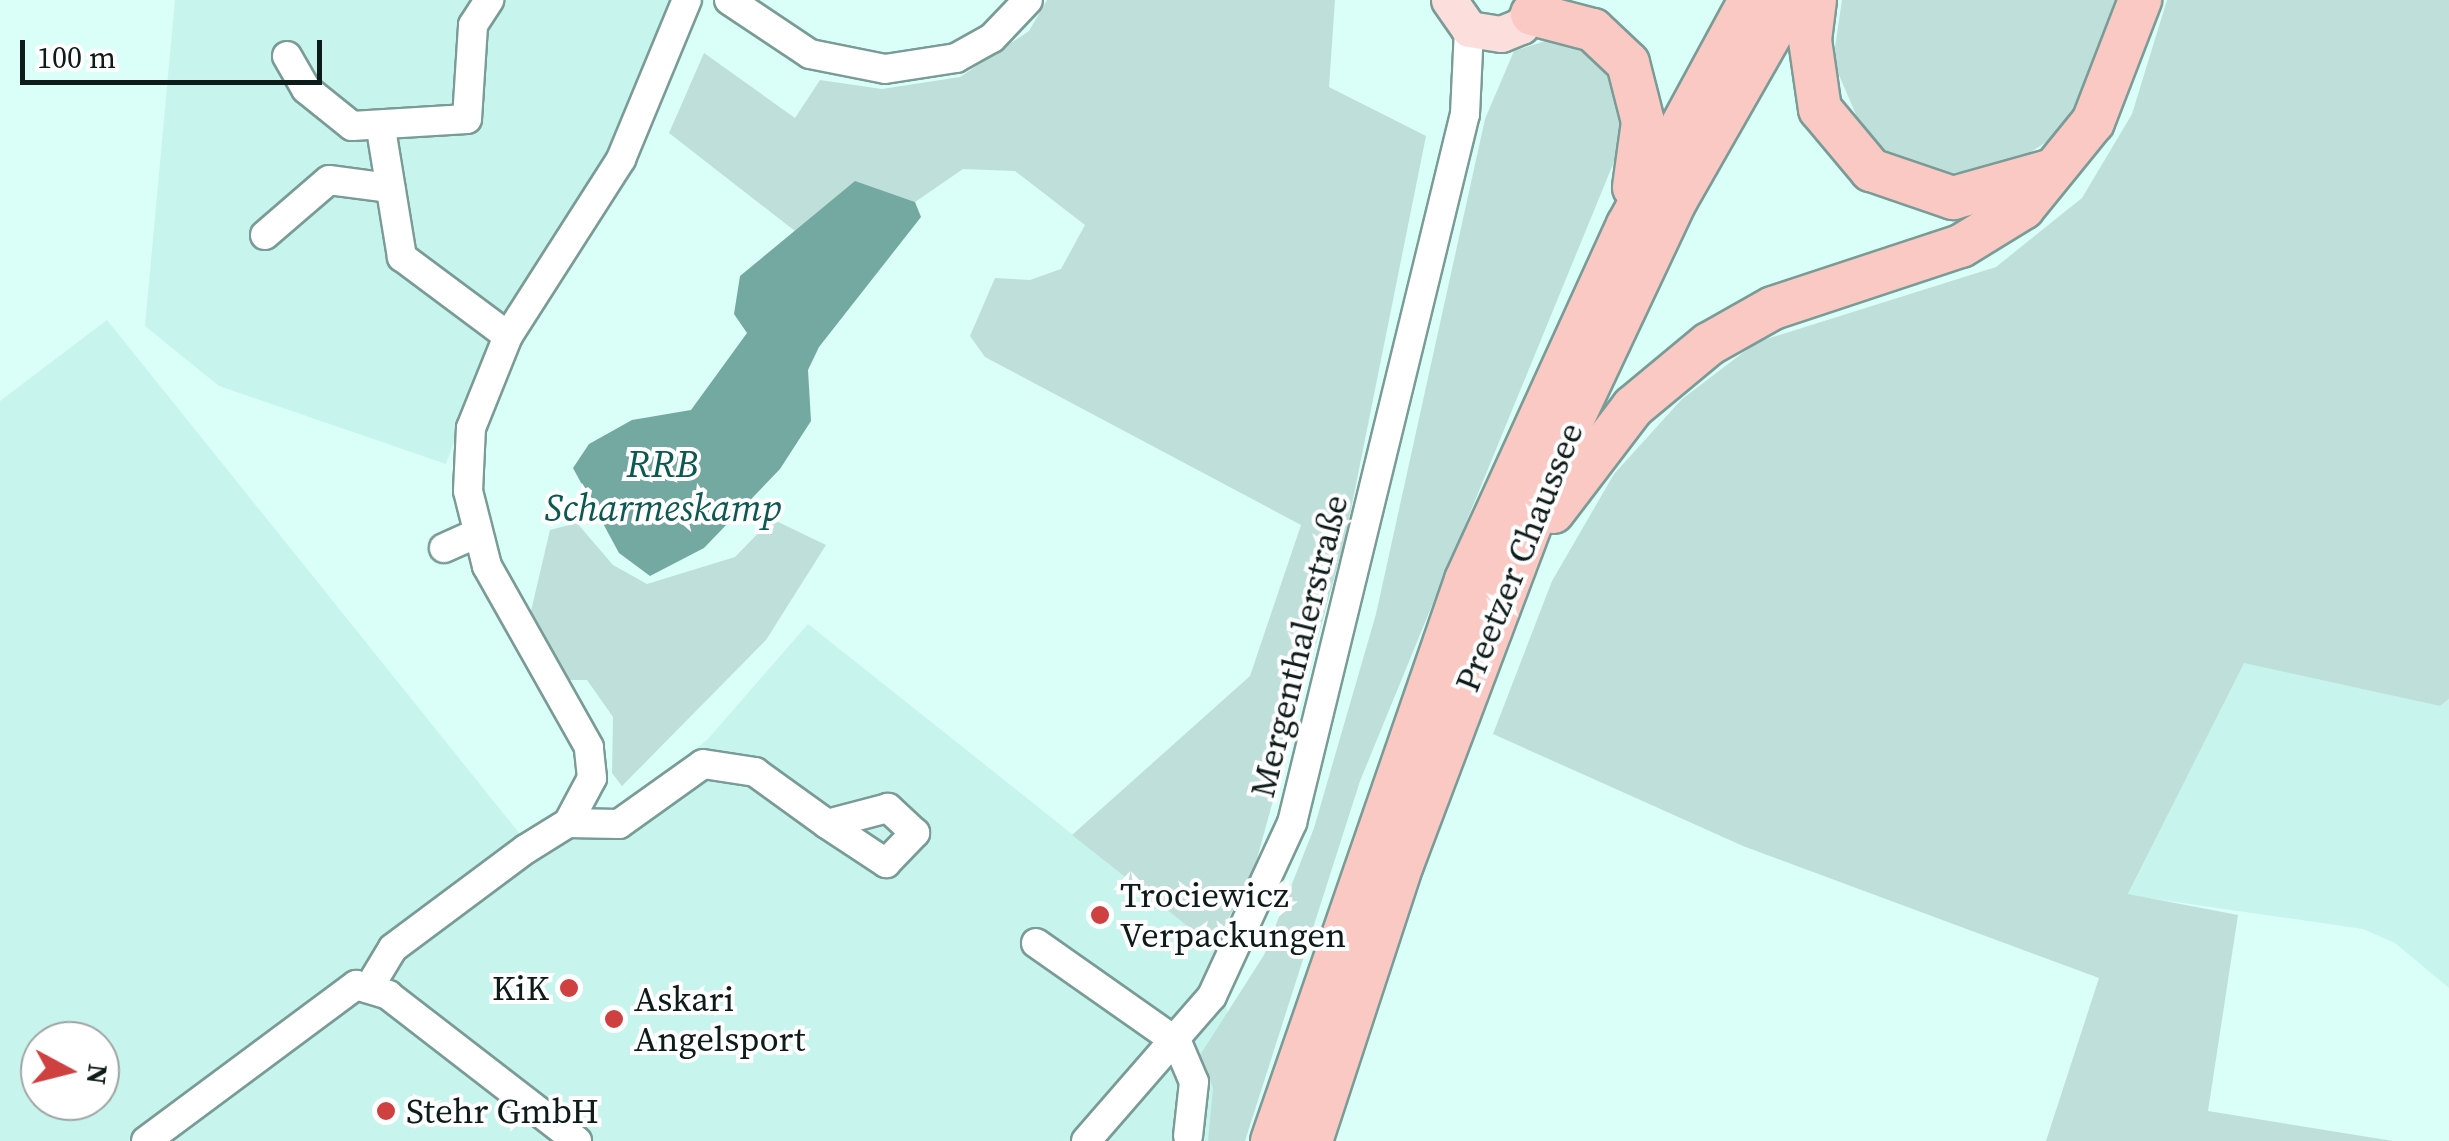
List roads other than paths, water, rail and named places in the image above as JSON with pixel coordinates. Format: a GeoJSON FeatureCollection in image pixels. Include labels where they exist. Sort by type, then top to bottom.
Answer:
{"type":"FeatureCollection","features":[{"type":"Feature","properties":{"kind":"highway","name":"Preetzer Chaussee"},"geometry":{"type":"LineString","coordinates":[[1272,1141],[1466,580],[1628,225],[1750,0]]}},
{"type":"Feature","properties":{"kind":"highway","name":"Preetzer Chaussee"},"geometry":{"type":"LineString","coordinates":[[1311,1141],[1505,583],[1630,292],[1790,0]]}},
{"type":"Feature","properties":{"kind":"highway"},"geometry":{"type":"LineString","coordinates":[[1815,0],[1810,40],[1820,109],[1871,170],[1953,198],[2055,169]]}},
{"type":"Feature","properties":{"kind":"highway"},"geometry":{"type":"LineString","coordinates":[[1505,583],[1605,437],[1688,359],[1773,308],[1992,231],[2055,169],[2105,98],[2140,0]]}},
{"type":"Feature","properties":{"kind":"highway"},"geometry":{"type":"LineString","coordinates":[[1498,15],[1593,30],[1637,80],[1643,122],[1628,225]]}},
{"type":"Feature","properties":{"kind":"street"},"geometry":{"type":"LineString","coordinates":[[287,56],[306,89],[352,126],[381,129],[467,118],[473,25],[489,0]]}},
{"type":"Feature","properties":{"kind":"street"},"geometry":{"type":"LineString","coordinates":[[370,986],[393,948],[568,823],[592,778],[589,747],[505,610],[477,533],[471,428],[508,336],[598,203],[687,0]]}},
{"type":"Feature","properties":{"kind":"street"},"geometry":{"type":"LineString","coordinates":[[729,0],[810,54],[885,69],[956,58],[992,38],[1028,0]]}},
{"type":"Feature","properties":{"kind":"street","name":"Mergenthalerstraße"},"geometry":{"type":"LineString","coordinates":[[1086,1141],[1177,1042],[1242,946],[1292,823],[1465,114],[1498,15]]}},
{"type":"Feature","properties":{"kind":"street"},"geometry":{"type":"LineString","coordinates":[[381,129],[390,188],[410,268],[508,336]]}},
{"type":"Feature","properties":{"kind":"street"},"geometry":{"type":"LineString","coordinates":[[265,234],[329,180],[390,188]]}},
{"type":"Feature","properties":{"kind":"street"},"geometry":{"type":"LineString","coordinates":[[444,548],[477,533]]}},
{"type":"Feature","properties":{"kind":"street"},"geometry":{"type":"LineString","coordinates":[[568,823],[619,824],[703,764],[755,772],[827,824]]}},
{"type":"Feature","properties":{"kind":"street"},"geometry":{"type":"LineString","coordinates":[[1036,943],[1177,1042],[1194,1082],[1188,1136]]}},
{"type":"Feature","properties":{"kind":"street"},"geometry":{"type":"LineString","coordinates":[[146,1141],[338,990],[370,986],[577,1141]]}},
{"type":"Feature","properties":{"kind":"water","name":"RRB Scharmeskamp"},"geometry":{"type":"Polygon","coordinates":[[[855,181],[915,202],[921,217],[819,347],[808,370],[811,421],[780,469],[704,548],[650,576],[619,553],[573,468],[589,444],[632,420],[691,410],[747,333],[734,314],[740,276],[855,181]]]}},
{"type":"Feature","properties":{"kind":"place","name":"Trociewicz Verpackungen"},"geometry":{"type":"Point","coordinates":[1100,915]}},
{"type":"Feature","properties":{"kind":"place","name":"KiK"},"geometry":{"type":"Point","coordinates":[569,988]}},
{"type":"Feature","properties":{"kind":"place","name":"Askari Angelsport"},"geometry":{"type":"Point","coordinates":[614,1019]}},
{"type":"Feature","properties":{"kind":"place","name":"Stehr GmbH"},"geometry":{"type":"Point","coordinates":[386,1111]}}]}
